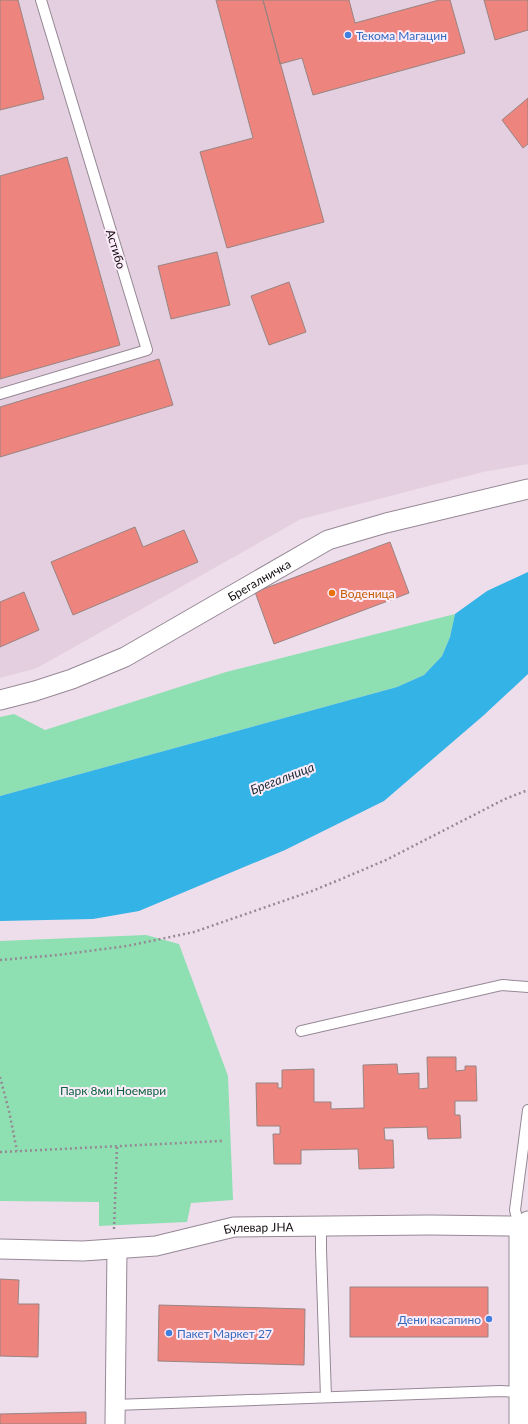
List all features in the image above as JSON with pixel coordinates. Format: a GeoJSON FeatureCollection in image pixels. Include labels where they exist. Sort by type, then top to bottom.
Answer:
{"type":"FeatureCollection","features":[{"type":"Feature","properties":{"kind":"street","name":"Брегалничка"},"geometry":{"type":"LineString","coordinates":[[0,700],[72,679],[125,657],[328,540],[386,523],[528,489]]}},
{"type":"Feature","properties":{"kind":"street","name":"Булевар ЈНА"},"geometry":{"type":"LineString","coordinates":[[0,1249],[83,1251],[115,1241],[156,1246],[234,1227],[523,1224]]}},
{"type":"Feature","properties":{"kind":"street"},"geometry":{"type":"LineString","coordinates":[[520,1424],[520,1392],[524,1343],[523,1224]]}},
{"type":"Feature","properties":{"kind":"street"},"geometry":{"type":"LineString","coordinates":[[115,1241],[115,1424]]}},
{"type":"Feature","properties":{"kind":"lane","name":"Астибо"},"geometry":{"type":"LineString","coordinates":[[0,394],[147,350],[41,0]]}},
{"type":"Feature","properties":{"kind":"lane"},"geometry":{"type":"LineString","coordinates":[[301,1031],[502,985],[528,987]]}},
{"type":"Feature","properties":{"kind":"lane"},"geometry":{"type":"LineString","coordinates":[[523,1224],[515,1210],[528,1110]]}},
{"type":"Feature","properties":{"kind":"lane"},"geometry":{"type":"LineString","coordinates":[[321,1226],[326,1398]]}},
{"type":"Feature","properties":{"kind":"lane"},"geometry":{"type":"LineString","coordinates":[[115,1405],[500,1391],[520,1392]]}},
{"type":"Feature","properties":{"kind":"path"},"geometry":{"type":"LineString","coordinates":[[0,960],[58,955],[120,947],[194,932],[312,891],[339,880],[386,860],[505,799],[528,790]]}},
{"type":"Feature","properties":{"kind":"path"},"geometry":{"type":"LineString","coordinates":[[0,1077],[10,1111],[17,1151]]}},
{"type":"Feature","properties":{"kind":"path"},"geometry":{"type":"LineString","coordinates":[[0,1152],[222,1140]]}},
{"type":"Feature","properties":{"kind":"path"},"geometry":{"type":"LineString","coordinates":[[115,1241],[117,1146]]}},
{"type":"Feature","properties":{"kind":"shaded area"},"geometry":{"type":"Polygon","coordinates":[[[0,0],[528,0],[528,464],[483,472],[301,519],[37,668],[0,678],[0,0]]]}},
{"type":"Feature","properties":{"kind":"green space"},"geometry":{"type":"Polygon","coordinates":[[[455,614],[450,637],[442,656],[424,675],[397,687],[0,796],[0,717],[14,714],[45,730],[226,672],[455,614]]]}},
{"type":"Feature","properties":{"kind":"green space","name":"Парк 8ми Ноември"},"geometry":{"type":"Polygon","coordinates":[[[146,935],[179,944],[228,1076],[233,1200],[191,1203],[187,1222],[99,1226],[99,1202],[0,1201],[0,941],[146,935]]]}},
{"type":"Feature","properties":{"kind":"water","name":"Брегалница"},"geometry":{"type":"Polygon","coordinates":[[[528,572],[528,674],[484,715],[384,801],[285,850],[139,911],[93,919],[0,921],[0,796],[397,687],[424,675],[442,656],[450,637],[455,614],[487,591],[528,572]]]}},
{"type":"Feature","properties":{"kind":"building"},"geometry":{"type":"Polygon","coordinates":[[[0,0],[18,0],[44,99],[0,110],[0,0]]]}},
{"type":"Feature","properties":{"kind":"building"},"geometry":{"type":"Polygon","coordinates":[[[216,0],[263,0],[324,222],[227,248],[200,152],[253,138],[216,0]]]}},
{"type":"Feature","properties":{"kind":"building"},"geometry":{"type":"Polygon","coordinates":[[[263,0],[349,0],[355,23],[439,0],[450,0],[465,53],[313,95],[302,58],[280,64],[263,0]]]}},
{"type":"Feature","properties":{"kind":"building"},"geometry":{"type":"Polygon","coordinates":[[[484,0],[528,0],[528,30],[495,40],[484,0]]]}},
{"type":"Feature","properties":{"kind":"building"},"geometry":{"type":"Polygon","coordinates":[[[528,98],[528,144],[523,148],[502,120],[528,98]]]}},
{"type":"Feature","properties":{"kind":"building"},"geometry":{"type":"Polygon","coordinates":[[[67,157],[120,345],[0,379],[0,176],[67,157]]]}},
{"type":"Feature","properties":{"kind":"building"},"geometry":{"type":"Polygon","coordinates":[[[217,252],[230,305],[171,319],[158,266],[217,252]]]}},
{"type":"Feature","properties":{"kind":"building"},"geometry":{"type":"Polygon","coordinates":[[[289,282],[306,332],[269,345],[251,296],[289,282]]]}},
{"type":"Feature","properties":{"kind":"building"},"geometry":{"type":"Polygon","coordinates":[[[159,359],[173,405],[0,457],[0,407],[159,359]]]}},
{"type":"Feature","properties":{"kind":"building"},"geometry":{"type":"Polygon","coordinates":[[[135,527],[143,547],[184,530],[198,562],[73,615],[51,562],[135,527]]]}},
{"type":"Feature","properties":{"kind":"building","name":"Воденица"},"geometry":{"type":"Polygon","coordinates":[[[390,542],[409,593],[274,644],[255,592],[390,542]]]}},
{"type":"Feature","properties":{"kind":"building"},"geometry":{"type":"Polygon","coordinates":[[[24,592],[39,630],[0,647],[0,602],[24,592]]]}},
{"type":"Feature","properties":{"kind":"building"},"geometry":{"type":"Polygon","coordinates":[[[427,1057],[456,1057],[456,1071],[465,1070],[465,1066],[476,1066],[477,1101],[455,1101],[455,1115],[460,1115],[461,1138],[428,1139],[427,1127],[384,1128],[385,1140],[393,1140],[394,1168],[359,1169],[358,1149],[301,1150],[301,1164],[274,1164],[273,1134],[280,1134],[280,1126],[257,1126],[256,1083],[278,1083],[278,1088],[282,1088],[282,1070],[314,1069],[314,1102],[331,1102],[331,1109],[364,1108],[363,1065],[397,1064],[398,1074],[419,1073],[419,1089],[428,1088],[427,1057]]]}},
{"type":"Feature","properties":{"kind":"building"},"geometry":{"type":"Polygon","coordinates":[[[0,1279],[19,1280],[18,1304],[39,1304],[38,1357],[0,1356],[0,1279]]]}},
{"type":"Feature","properties":{"kind":"building"},"geometry":{"type":"Polygon","coordinates":[[[350,1287],[488,1287],[488,1337],[350,1337],[350,1287]]]}},
{"type":"Feature","properties":{"kind":"building"},"geometry":{"type":"Polygon","coordinates":[[[159,1305],[305,1309],[304,1365],[158,1361],[159,1305]]]}},
{"type":"Feature","properties":{"kind":"building"},"geometry":{"type":"Polygon","coordinates":[[[86,1412],[86,1424],[0,1424],[0,1414],[86,1412]]]}},
{"type":"Feature","properties":{"kind":"place","name":"Текома Магацин"},"geometry":{"type":"Point","coordinates":[348,35]}},
{"type":"Feature","properties":{"kind":"place","name":"Воденица"},"geometry":{"type":"Point","coordinates":[332,593]}},
{"type":"Feature","properties":{"kind":"place","name":"Дени касапино"},"geometry":{"type":"Point","coordinates":[489,1319]}},
{"type":"Feature","properties":{"kind":"place","name":"Пакет Маркет 27"},"geometry":{"type":"Point","coordinates":[169,1333]}}]}
